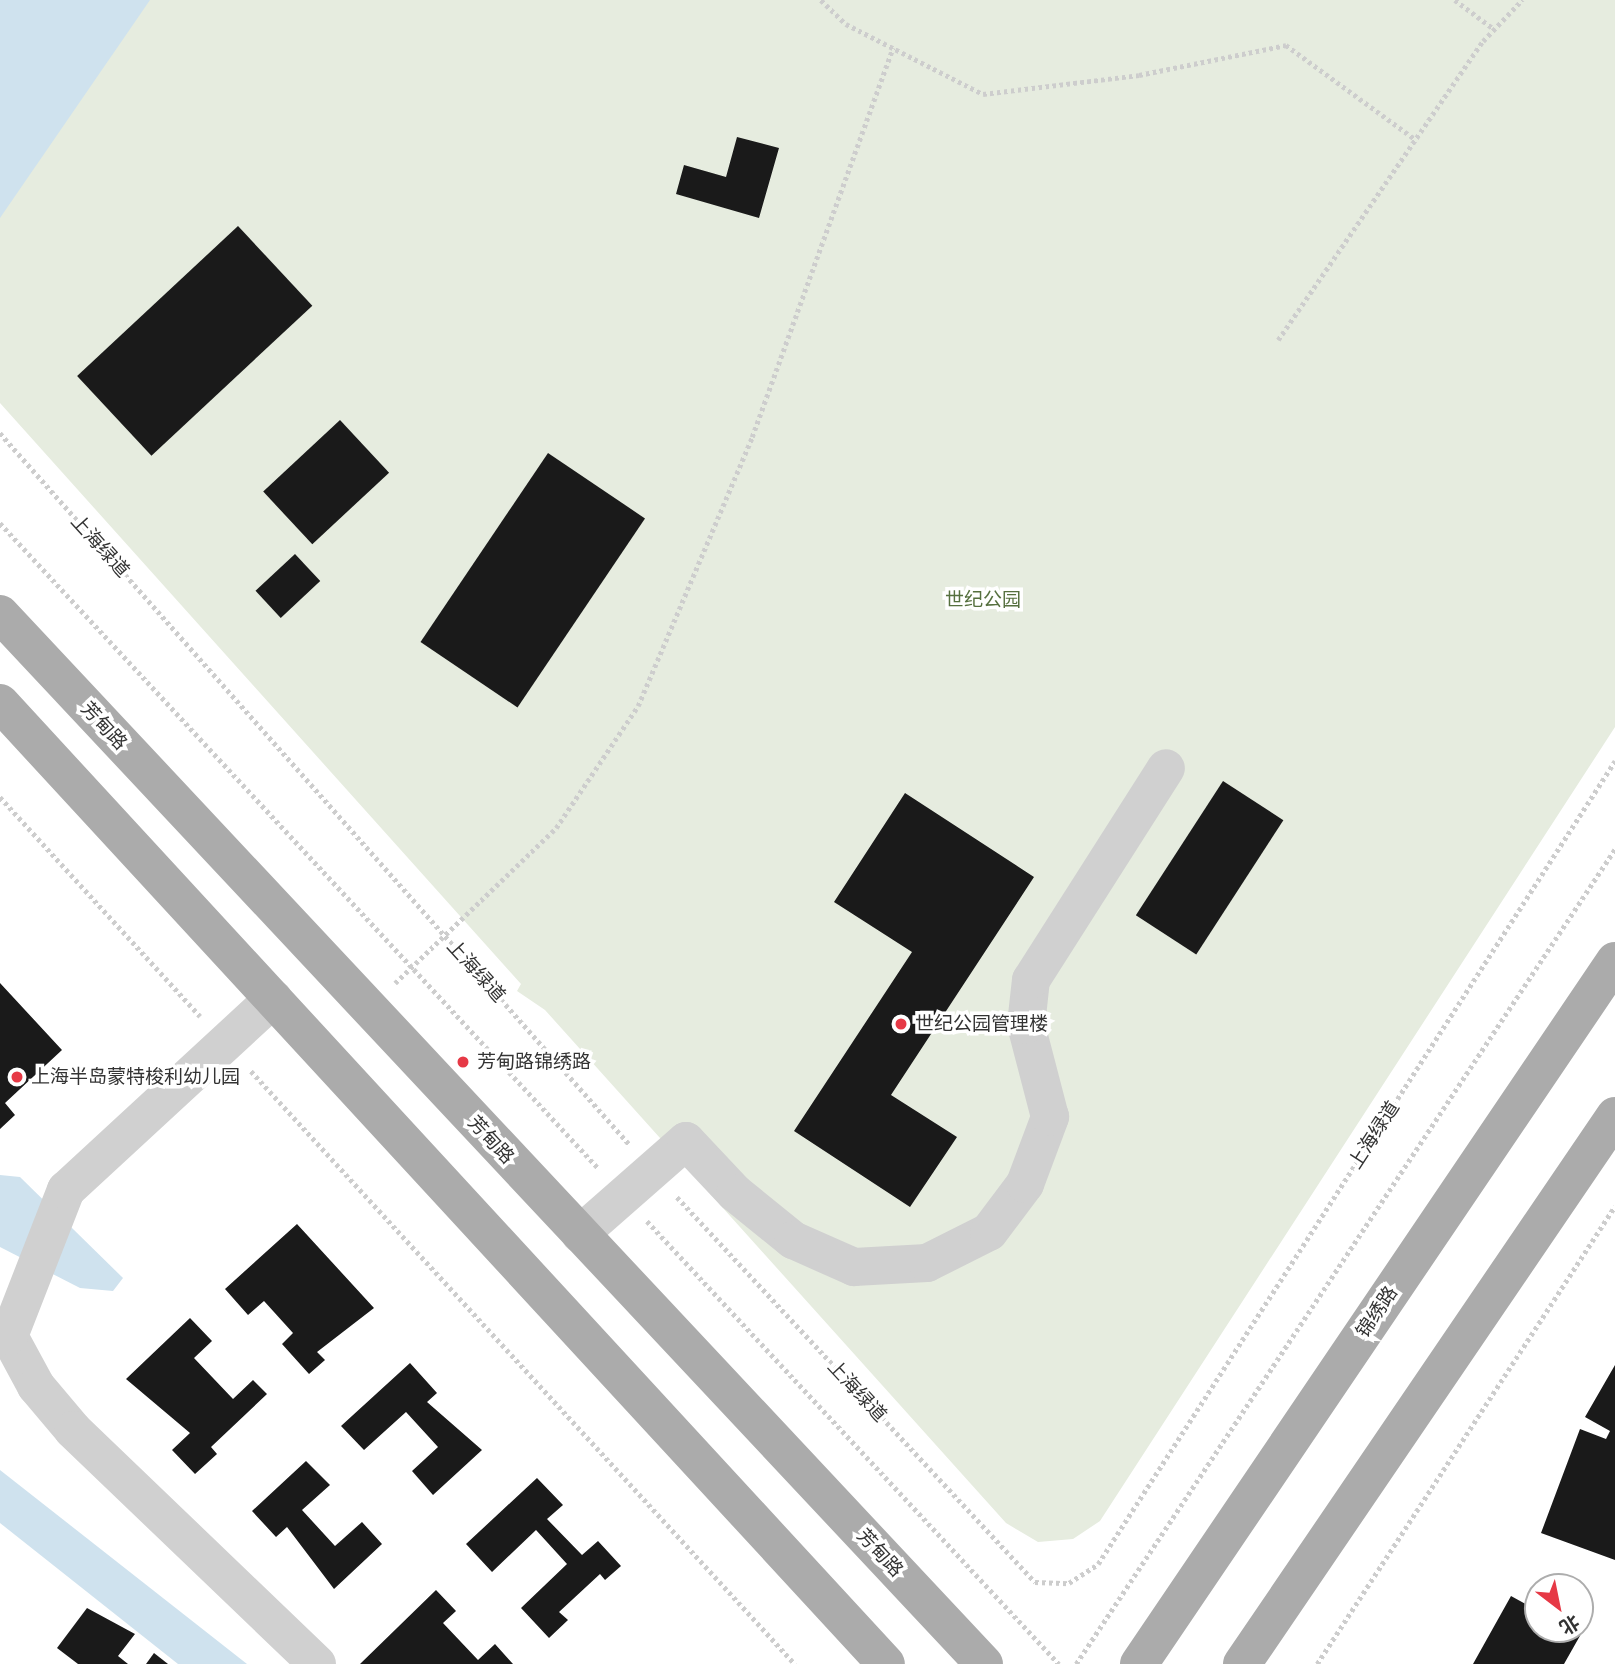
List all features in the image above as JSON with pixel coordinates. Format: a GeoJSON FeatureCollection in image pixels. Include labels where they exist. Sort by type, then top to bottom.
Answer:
{"type":"FeatureCollection","features":[{"type":"Feature","properties":{"kind":"main road","name":"芳甸路"},"geometry":{"type":"LineString","coordinates":[[0,614],[985,1664]]}},
{"type":"Feature","properties":{"kind":"main road"},"geometry":{"type":"LineString","coordinates":[[0,703],[886,1664]]}},
{"type":"Feature","properties":{"kind":"main road","name":"锦绣路"},"geometry":{"type":"LineString","coordinates":[[1139,1664],[1615,961]]}},
{"type":"Feature","properties":{"kind":"main road"},"geometry":{"type":"LineString","coordinates":[[1242,1664],[1615,1116]]}},
{"type":"Feature","properties":{"kind":"main road"},"geometry":{"type":"LineString","coordinates":[[843,1618],[863,1664]]}},
{"type":"Feature","properties":{"kind":"lane"},"geometry":{"type":"LineString","coordinates":[[580,1234],[687,1141],[735,1193],[793,1240],[853,1267],[927,1263],[989,1232],[1025,1184],[1050,1117],[1026,1025],[1031,979],[1166,768]]}},
{"type":"Feature","properties":{"kind":"lane"},"geometry":{"type":"LineString","coordinates":[[273,999],[66,1190],[27,1290],[4,1335],[36,1386],[73,1430],[317,1664]]}},
{"type":"Feature","properties":{"kind":"path"},"geometry":{"type":"LineString","coordinates":[[821,0],[846,24],[984,94],[1139,75],[1286,45],[1415,139]]}},
{"type":"Feature","properties":{"kind":"path"},"geometry":{"type":"LineString","coordinates":[[1455,0],[1494,29]]}},
{"type":"Feature","properties":{"kind":"path"},"geometry":{"type":"LineString","coordinates":[[1278,340],[1415,139],[1494,29],[1522,0]]}},
{"type":"Feature","properties":{"kind":"path"},"geometry":{"type":"LineString","coordinates":[[367,1008],[556,828],[638,706],[752,438],[893,48]]}},
{"type":"Feature","properties":{"kind":"path","name":"上海绿道"},"geometry":{"type":"LineString","coordinates":[[0,433],[654,1172],[1035,1583],[1069,1583],[1098,1564],[1615,761]]}},
{"type":"Feature","properties":{"kind":"path"},"geometry":{"type":"LineString","coordinates":[[0,523],[1059,1664]]}},
{"type":"Feature","properties":{"kind":"path"},"geometry":{"type":"LineString","coordinates":[[0,797],[795,1664]]}},
{"type":"Feature","properties":{"kind":"path"},"geometry":{"type":"LineString","coordinates":[[1076,1664],[1615,849]]}},
{"type":"Feature","properties":{"kind":"path"},"geometry":{"type":"LineString","coordinates":[[1317,1664],[1615,1206]]}},
{"type":"Feature","properties":{"kind":"green space","name":"世纪公园"},"geometry":{"type":"Polygon","coordinates":[[[0,0],[1615,0],[1615,727],[1100,1521],[1073,1539],[1038,1542],[1006,1523],[545,1010],[517,991],[521,984],[0,403],[0,0]]]}},
{"type":"Feature","properties":{"kind":"water"},"geometry":{"type":"Polygon","coordinates":[[[0,0],[150,0],[0,218],[0,0]]]}},
{"type":"Feature","properties":{"kind":"water"},"geometry":{"type":"Polygon","coordinates":[[[0,1175],[20,1177],[123,1278],[113,1291],[80,1288],[0,1247],[0,1175]]]}},
{"type":"Feature","properties":{"kind":"water"},"geometry":{"type":"Polygon","coordinates":[[[0,1470],[247,1664],[178,1664],[0,1523],[0,1470]]]}},
{"type":"Feature","properties":{"kind":"building"},"geometry":{"type":"Polygon","coordinates":[[[737,137],[779,148],[759,218],[676,194],[684,165],[726,177],[737,137]]]}},
{"type":"Feature","properties":{"kind":"building"},"geometry":{"type":"Polygon","coordinates":[[[238,226],[312,306],[151,456],[77,376],[238,226]]]}},
{"type":"Feature","properties":{"kind":"building"},"geometry":{"type":"Polygon","coordinates":[[[340,420],[389,473],[312,544],[263,492],[340,420]]]}},
{"type":"Feature","properties":{"kind":"building"},"geometry":{"type":"Polygon","coordinates":[[[548,453],[645,518],[518,707],[421,642],[548,453]]]}},
{"type":"Feature","properties":{"kind":"building"},"geometry":{"type":"Polygon","coordinates":[[[295,554],[320,581],[281,618],[256,591],[295,554]]]}},
{"type":"Feature","properties":{"kind":"building"},"geometry":{"type":"Polygon","coordinates":[[[1223,781],[1283,820],[1196,954],[1136,915],[1223,781]]]}},
{"type":"Feature","properties":{"kind":"building","name":"世纪公园管理楼"},"geometry":{"type":"Polygon","coordinates":[[[905,793],[1034,877],[891,1095],[957,1137],[910,1207],[794,1131],[912,952],[834,902],[905,793]]]}},
{"type":"Feature","properties":{"kind":"building","name":"上海半岛蒙特梭利幼儿园"},"geometry":{"type":"Polygon","coordinates":[[[0,983],[62,1050],[5,1103],[15,1115],[0,1129],[0,983]]]}},
{"type":"Feature","properties":{"kind":"building"},"geometry":{"type":"Polygon","coordinates":[[[297,1224],[374,1308],[317,1352],[325,1360],[309,1374],[282,1344],[293,1333],[264,1301],[248,1315],[225,1289],[297,1224]]]}},
{"type":"Feature","properties":{"kind":"building"},"geometry":{"type":"Polygon","coordinates":[[[190,1318],[212,1341],[194,1358],[233,1399],[253,1380],[267,1394],[211,1447],[217,1454],[195,1474],[172,1450],[190,1433],[126,1379],[190,1318]]]}},
{"type":"Feature","properties":{"kind":"building"},"geometry":{"type":"Polygon","coordinates":[[[410,1363],[437,1393],[427,1402],[482,1450],[433,1495],[412,1471],[438,1447],[406,1412],[364,1450],[341,1426],[410,1363]]]}},
{"type":"Feature","properties":{"kind":"building"},"geometry":{"type":"Polygon","coordinates":[[[1615,1365],[1615,1560],[1541,1533],[1580,1429],[1606,1439],[1610,1431],[1585,1417],[1615,1365]]]}},
{"type":"Feature","properties":{"kind":"building"},"geometry":{"type":"Polygon","coordinates":[[[306,1461],[330,1485],[302,1510],[335,1546],[362,1522],[382,1544],[334,1589],[287,1527],[276,1537],[252,1511],[306,1461]]]}},
{"type":"Feature","properties":{"kind":"building"},"geometry":{"type":"Polygon","coordinates":[[[537,1478],[563,1505],[547,1519],[582,1555],[598,1541],[621,1566],[605,1580],[600,1574],[559,1612],[568,1620],[549,1638],[521,1608],[567,1564],[536,1530],[492,1572],[466,1544],[537,1478]]]}},
{"type":"Feature","properties":{"kind":"building"},"geometry":{"type":"Polygon","coordinates":[[[436,1590],[456,1611],[443,1623],[478,1660],[495,1644],[513,1664],[360,1664],[436,1590]]]}},
{"type":"Feature","properties":{"kind":"building"},"geometry":{"type":"Polygon","coordinates":[[[1511,1596],[1524,1603],[1524,1643],[1576,1643],[1564,1664],[1473,1664],[1511,1596]]]}},
{"type":"Feature","properties":{"kind":"building"},"geometry":{"type":"Polygon","coordinates":[[[87,1608],[135,1634],[118,1656],[128,1664],[78,1664],[57,1648],[87,1608]]]}},
{"type":"Feature","properties":{"kind":"building"},"geometry":{"type":"Polygon","coordinates":[[[154,1653],[168,1664],[146,1664],[154,1653]]]}},
{"type":"Feature","properties":{"kind":"place","name":"世纪公园管理楼"},"geometry":{"type":"Point","coordinates":[901,1024]}},
{"type":"Feature","properties":{"kind":"place","name":"芳甸路锦绣路"},"geometry":{"type":"Point","coordinates":[463,1062]}},
{"type":"Feature","properties":{"kind":"place","name":"上海半岛蒙特梭利幼儿园"},"geometry":{"type":"Point","coordinates":[17,1077]}}]}
